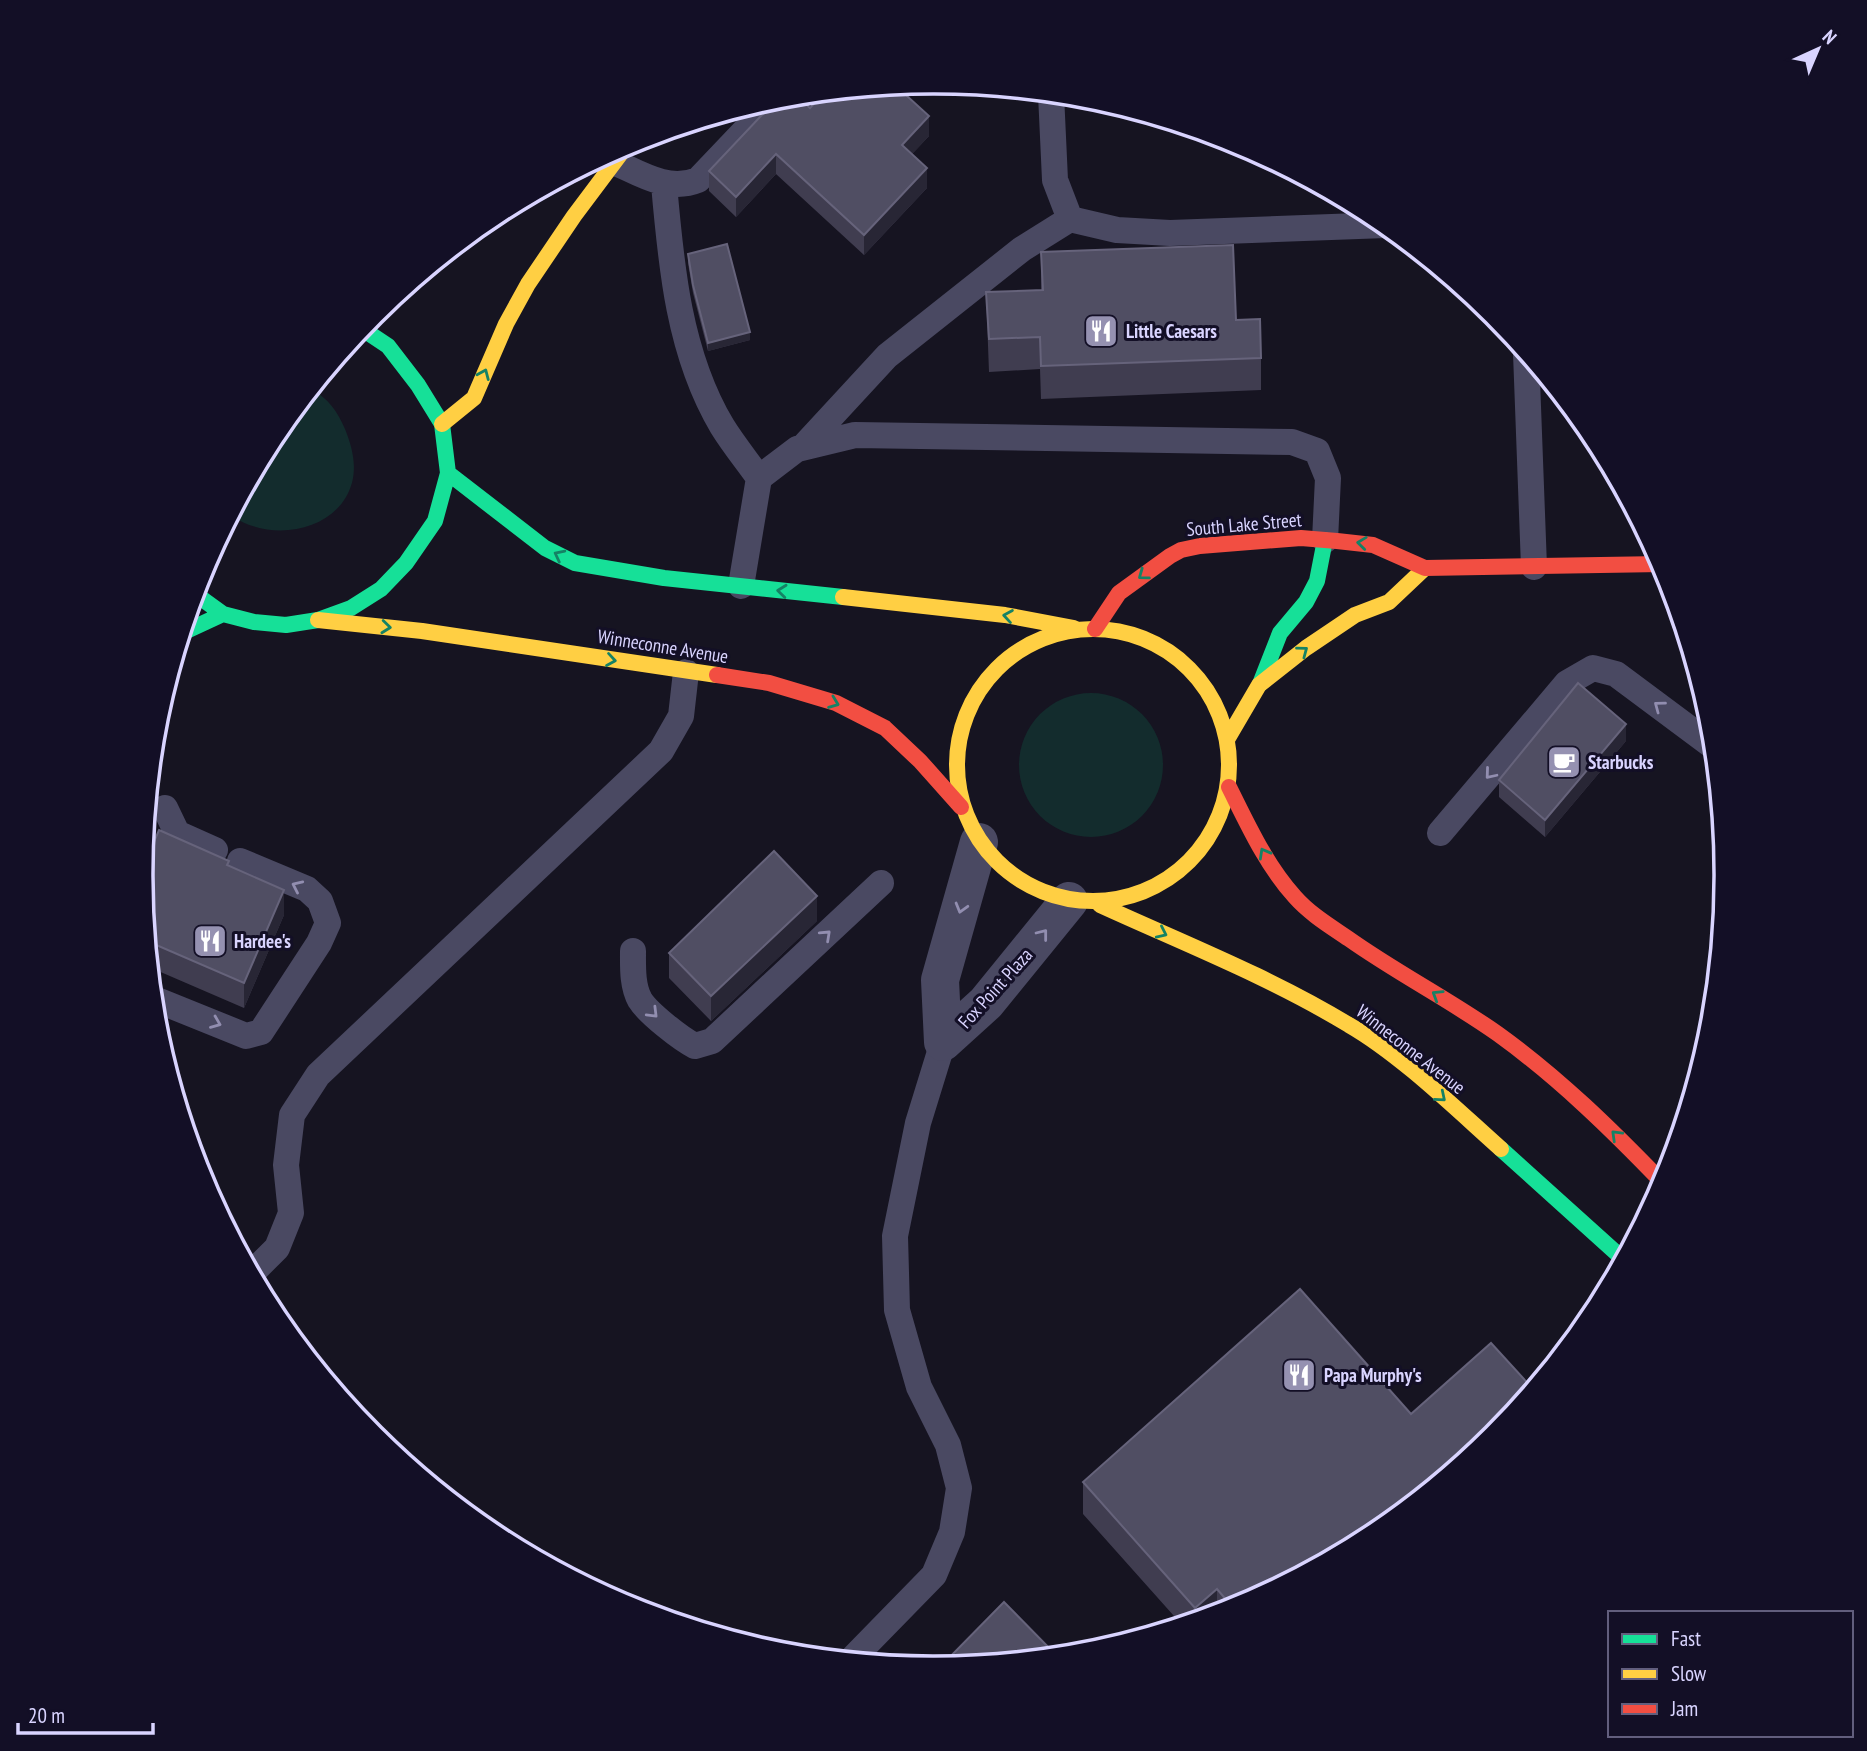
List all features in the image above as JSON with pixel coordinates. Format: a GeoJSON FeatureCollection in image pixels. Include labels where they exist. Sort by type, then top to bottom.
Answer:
{"type":"FeatureCollection","features":[{"type":"Feature","properties":{"kind":"main road"},"geometry":{"type":"LineString","coordinates":[[442,424],[474,398],[506,324],[528,284],[573,216],[613,164]]}},
{"type":"Feature","properties":{"kind":"main road"},"geometry":{"type":"LineString","coordinates":[[203,600],[223,614],[254,622],[286,625],[318,620],[351,608],[381,589],[406,563],[435,521],[448,473],[442,424],[418,385],[388,346],[371,334]]}},
{"type":"Feature","properties":{"kind":"main road"},"geometry":{"type":"LineString","coordinates":[[448,473],[545,548],[575,563],[664,578],[1005,615],[1076,628],[1117,629],[1155,643],[1189,667],[1214,699],[1228,738],[1229,787],[1214,830],[1186,866],[1147,890],[1085,903]]}},
{"type":"Feature","properties":{"kind":"main road","name":"South Lake Street"},"geometry":{"type":"LineString","coordinates":[[1095,629],[1119,593],[1181,550],[1246,541],[1301,538],[1373,545],[1425,568],[1649,564]]}},
{"type":"Feature","properties":{"kind":"main road"},"geometry":{"type":"LineString","coordinates":[[1228,738],[1259,685],[1280,632],[1306,603],[1317,581],[1325,540]]}},
{"type":"Feature","properties":{"kind":"main road"},"geometry":{"type":"LineString","coordinates":[[1259,685],[1355,615],[1389,602],[1425,568]]}},
{"type":"Feature","properties":{"kind":"main road"},"geometry":{"type":"LineString","coordinates":[[193,628],[223,614]]}},
{"type":"Feature","properties":{"kind":"main road","name":"Winneconne Avenue"},"geometry":{"type":"LineString","coordinates":[[318,620],[422,631],[769,683],[835,703],[894,735],[961,807],[979,842],[1017,877],[1033,887],[1085,903],[1246,971],[1350,1025],[1394,1057],[1463,1116],[1617,1253]]}},
{"type":"Feature","properties":{"kind":"main road"},"geometry":{"type":"LineString","coordinates":[[961,807],[957,757],[964,718],[983,683],[1012,654],[1042,639],[1076,628]]}},
{"type":"Feature","properties":{"kind":"main road"},"geometry":{"type":"LineString","coordinates":[[1229,787],[1267,858],[1295,897],[1314,915],[1532,1059],[1588,1108],[1655,1175]]}},
{"type":"Feature","properties":{"kind":"street","name":"Fox Point Plaza"},"geometry":{"type":"LineString","coordinates":[[943,1042],[940,980],[979,842]]}},
{"type":"Feature","properties":{"kind":"street","name":"Fox Point Plaza"},"geometry":{"type":"LineString","coordinates":[[943,1042],[986,1003],[1085,903]]}},
{"type":"Feature","properties":{"kind":"lane"},"geometry":{"type":"LineString","coordinates":[[1051,104],[1055,180],[1070,219]]}},
{"type":"Feature","properties":{"kind":"lane"},"geometry":{"type":"LineString","coordinates":[[627,157],[664,184],[686,185],[698,180],[760,115]]}},
{"type":"Feature","properties":{"kind":"lane"},"geometry":{"type":"LineString","coordinates":[[664,184],[672,272],[693,362],[721,425],[759,478]]}},
{"type":"Feature","properties":{"kind":"lane"},"geometry":{"type":"LineString","coordinates":[[802,448],[887,356],[1022,249],[1070,219],[1117,230],[1170,233],[1351,216]]}},
{"type":"Feature","properties":{"kind":"lane"},"geometry":{"type":"LineString","coordinates":[[1527,368],[1534,566]]}},
{"type":"Feature","properties":{"kind":"lane"},"geometry":{"type":"LineString","coordinates":[[741,586],[759,478],[797,449],[855,435],[1292,442],[1317,451],[1328,478],[1325,540]]}},
{"type":"Feature","properties":{"kind":"lane"},"geometry":{"type":"LineString","coordinates":[[1440,833],[1567,683],[1593,667],[1616,674],[1702,738]]}},
{"type":"Feature","properties":{"kind":"lane"},"geometry":{"type":"LineString","coordinates":[[258,1267],[277,1248],[291,1213],[286,1165],[292,1115],[318,1075],[661,751],[681,716],[686,672]]}},
{"type":"Feature","properties":{"kind":"lane"},"geometry":{"type":"LineString","coordinates":[[165,808],[177,834],[215,849]]}},
{"type":"Feature","properties":{"kind":"lane"},"geometry":{"type":"LineString","coordinates":[[164,1003],[246,1035],[261,1032],[319,943],[328,923],[320,901],[306,889],[240,860]]}},
{"type":"Feature","properties":{"kind":"lane"},"geometry":{"type":"LineString","coordinates":[[633,951],[633,972],[640,1000],[678,1037],[695,1046],[712,1041],[881,883]]}},
{"type":"Feature","properties":{"kind":"lane"},"geometry":{"type":"LineString","coordinates":[[858,1653],[934,1574],[953,1532],[959,1488],[948,1445],[919,1387],[897,1310],[896,1297],[895,1236],[919,1123],[943,1042]]}},
{"type":"Feature","properties":{"kind":"green space"},"geometry":{"type":"Polygon","coordinates":[[[319,394],[332,406],[342,423],[353,454],[353,480],[346,497],[336,510],[309,526],[276,530],[239,519],[257,485],[319,394]]]}},
{"type":"Feature","properties":{"kind":"green space"},"geometry":{"type":"Polygon","coordinates":[[[1091,693],[1119,698],[1142,714],[1158,737],[1163,765],[1158,793],[1142,816],[1119,832],[1091,837],[1063,832],[1040,816],[1024,793],[1019,765],[1024,737],[1040,714],[1063,698],[1091,693]]]}},
{"type":"Feature","properties":{"kind":"building"},"geometry":{"type":"Polygon","coordinates":[[[906,95],[929,116],[902,145],[927,168],[864,235],[776,154],[736,197],[709,171],[763,114],[807,105],[810,108],[813,104],[832,101],[906,95]]]}},
{"type":"Feature","properties":{"kind":"building"},"geometry":{"type":"Polygon","coordinates":[[[727,244],[750,332],[708,343],[688,254],[727,244]]]}},
{"type":"Feature","properties":{"kind":"building"},"geometry":{"type":"Polygon","coordinates":[[[1233,245],[1236,320],[1260,319],[1261,358],[1041,366],[1040,337],[989,339],[986,292],[1043,290],[1041,252],[1233,245]]]}},
{"type":"Feature","properties":{"kind":"building","name":"Starbucks"},"geometry":{"type":"Polygon","coordinates":[[[1578,683],[1626,724],[1545,820],[1499,780],[1578,683]]]}},
{"type":"Feature","properties":{"kind":"building","name":"Hardee's"},"geometry":{"type":"Polygon","coordinates":[[[159,830],[229,861],[227,865],[284,890],[244,983],[156,945],[154,843],[159,830]]]}},
{"type":"Feature","properties":{"kind":"building"},"geometry":{"type":"Polygon","coordinates":[[[774,851],[817,896],[711,996],[669,953],[774,851]]]}},
{"type":"Feature","properties":{"kind":"building"},"geometry":{"type":"Polygon","coordinates":[[[1300,1289],[1411,1414],[1491,1343],[1527,1383],[1486,1428],[1448,1463],[1367,1525],[1279,1576],[1226,1599],[1217,1589],[1195,1608],[1083,1482],[1300,1289]]]}},
{"type":"Feature","properties":{"kind":"building"},"geometry":{"type":"Polygon","coordinates":[[[1004,1602],[1049,1648],[985,1655],[951,1656],[1004,1602]]]}},
{"type":"Feature","properties":{"kind":"traffic: fast"},"geometry":{"type":"LineString","coordinates":[[203,600],[223,614],[254,622],[286,625],[318,620],[351,608],[381,589],[406,563],[435,521],[448,473],[442,424],[418,385],[388,346],[371,334]]}},
{"type":"Feature","properties":{"kind":"traffic: fast"},"geometry":{"type":"LineString","coordinates":[[448,473],[545,548],[575,563],[664,578],[843,597]]}},
{"type":"Feature","properties":{"kind":"traffic: fast"},"geometry":{"type":"LineString","coordinates":[[1260,684],[1280,633],[1306,602],[1317,581],[1325,540]]}},
{"type":"Feature","properties":{"kind":"traffic: fast"},"geometry":{"type":"LineString","coordinates":[[193,628],[223,614]]}},
{"type":"Feature","properties":{"kind":"traffic: fast"},"geometry":{"type":"LineString","coordinates":[[1501,1149],[1617,1253]]}},
{"type":"Feature","properties":{"kind":"traffic: slow"},"geometry":{"type":"LineString","coordinates":[[442,424],[474,398],[506,324],[528,284],[613,164]]}},
{"type":"Feature","properties":{"kind":"traffic: slow"},"geometry":{"type":"LineString","coordinates":[[1228,738],[1259,685],[1306,648],[1355,615],[1389,602],[1425,568]]}},
{"type":"Feature","properties":{"kind":"traffic: slow"},"geometry":{"type":"LineString","coordinates":[[843,597],[1005,615],[1074,628]]}},
{"type":"Feature","properties":{"kind":"traffic: slow"},"geometry":{"type":"LineString","coordinates":[[318,620],[422,631],[717,675]]}},
{"type":"Feature","properties":{"kind":"traffic: slow"},"geometry":{"type":"LineString","coordinates":[[1080,629],[1106,629],[1133,634],[1157,645],[1180,660],[1198,678],[1224,725],[1229,765],[1227,792],[1219,817],[1198,852],[1180,870],[1133,896],[1106,901],[1080,901],[1053,896],[1029,885],[1006,870],[988,852],[962,805],[957,778],[957,752],[962,725],[973,701],[988,678],[1006,660],[1053,634],[1080,629]]}},
{"type":"Feature","properties":{"kind":"traffic: slow"},"geometry":{"type":"LineString","coordinates":[[1100,905],[1257,976],[1369,1037],[1447,1100],[1501,1149]]}},
{"type":"Feature","properties":{"kind":"traffic: jam"},"geometry":{"type":"LineString","coordinates":[[1095,629],[1119,593],[1170,556],[1181,550],[1200,546],[1301,538],[1337,541],[1373,545],[1425,568],[1649,564]]}},
{"type":"Feature","properties":{"kind":"traffic: jam"},"geometry":{"type":"LineString","coordinates":[[717,675],[769,683],[836,703],[885,728],[920,761],[961,807]]}},
{"type":"Feature","properties":{"kind":"traffic: jam"},"geometry":{"type":"LineString","coordinates":[[1229,787],[1266,858],[1285,885],[1307,909],[1521,1051],[1584,1105],[1655,1175]]}},
{"type":"Feature","properties":{"kind":"place","name":"Little Caesars"},"geometry":{"type":"Point","coordinates":[1101,331]}},
{"type":"Feature","properties":{"kind":"place","name":"Starbucks"},"geometry":{"type":"Point","coordinates":[1564,762]}},
{"type":"Feature","properties":{"kind":"place","name":"Hardee's"},"geometry":{"type":"Point","coordinates":[210,941]}},
{"type":"Feature","properties":{"kind":"place","name":"Papa Murphy's"},"geometry":{"type":"Point","coordinates":[1299,1375]}}]}
